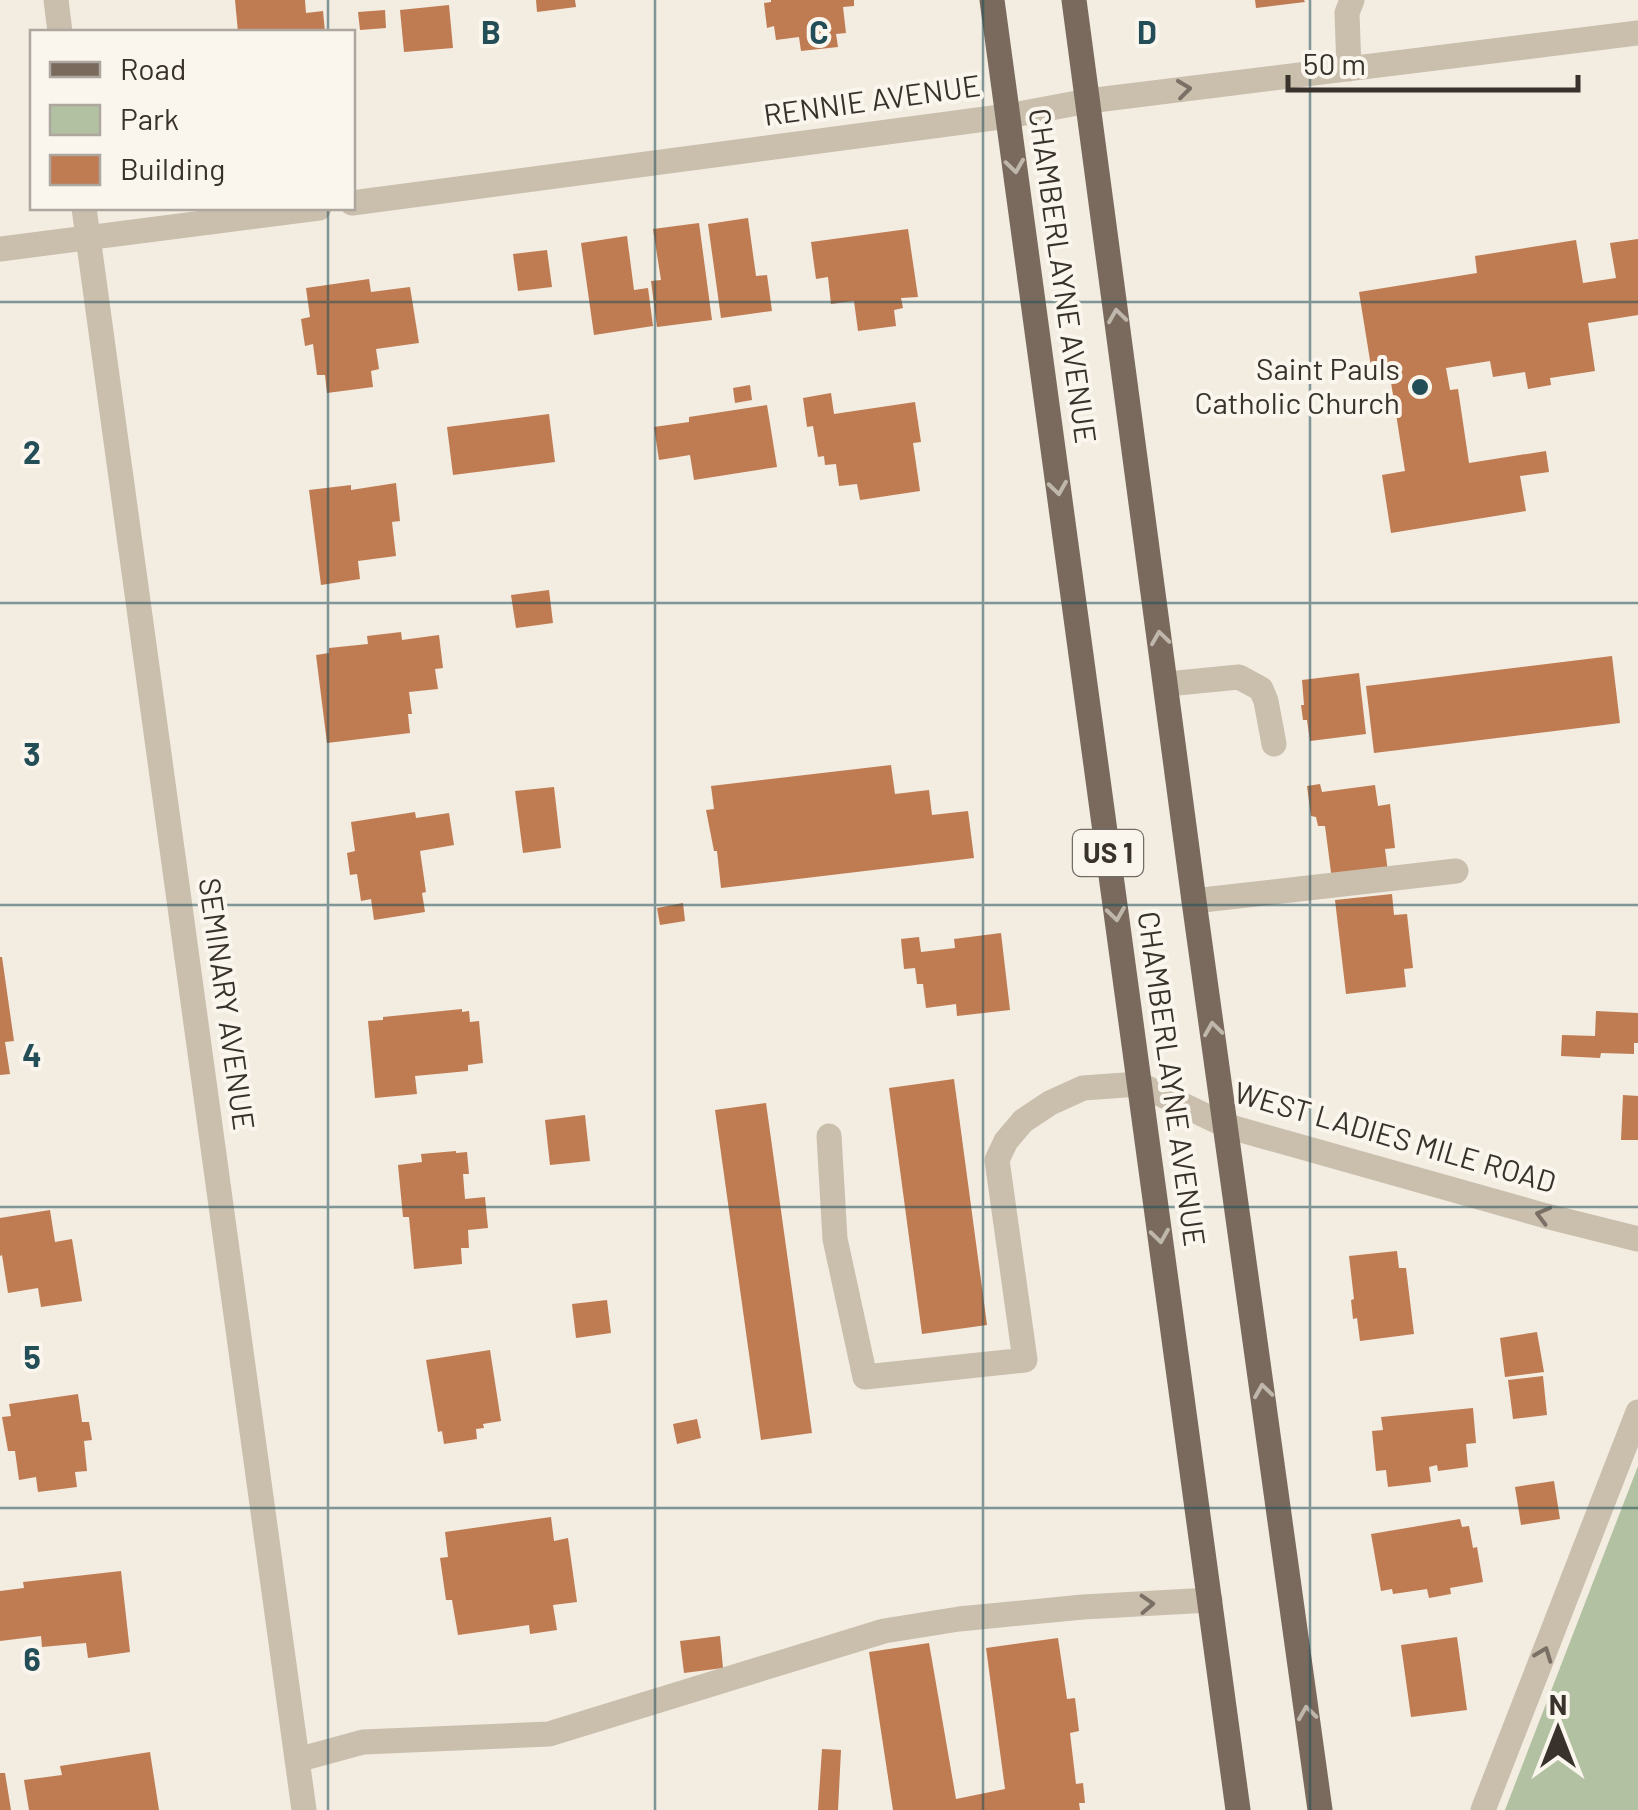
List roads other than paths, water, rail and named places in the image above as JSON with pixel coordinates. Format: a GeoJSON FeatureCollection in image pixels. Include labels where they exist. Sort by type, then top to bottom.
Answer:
{"type":"FeatureCollection","features":[{"type":"Feature","properties":{"kind":"main road","name":"CHAMBERLAYNE AVENUE"},"geometry":{"type":"LineString","coordinates":[[992,0],[1238,1810]]}},
{"type":"Feature","properties":{"kind":"main road","name":"CHAMBERLAYNE AVENUE"},"geometry":{"type":"LineString","coordinates":[[1074,0],[1320,1810]]}},
{"type":"Feature","properties":{"kind":"street"},"geometry":{"type":"LineString","coordinates":[[56,0],[60,30]]}},
{"type":"Feature","properties":{"kind":"street"},"geometry":{"type":"LineString","coordinates":[[1349,69],[1347,14],[1352,0]]}},
{"type":"Feature","properties":{"kind":"street","name":"RENNIE AVENUE"},"geometry":{"type":"LineString","coordinates":[[355,203],[1008,116],[1088,101],[1638,33]]}},
{"type":"Feature","properties":{"kind":"street","name":"SEMINARY AVENUE"},"geometry":{"type":"LineString","coordinates":[[84,210],[304,1810]]}},
{"type":"Feature","properties":{"kind":"street"},"geometry":{"type":"LineString","coordinates":[[0,249],[303,210]]}},
{"type":"Feature","properties":{"kind":"street"},"geometry":{"type":"LineString","coordinates":[[1167,684],[1240,677],[1261,689],[1274,744]]}},
{"type":"Feature","properties":{"kind":"street"},"geometry":{"type":"LineString","coordinates":[[1194,901],[1456,871]]}},
{"type":"Feature","properties":{"kind":"street"},"geometry":{"type":"LineString","coordinates":[[829,1136],[836,1239],[864,1378],[1024,1360],[997,1160],[1006,1141],[1023,1121],[1050,1103],[1083,1088],[1139,1084]]}},
{"type":"Feature","properties":{"kind":"street","name":"WEST LADIES MILE ROAD"},"geometry":{"type":"LineString","coordinates":[[1139,1084],[1226,1126],[1638,1239]]}},
{"type":"Feature","properties":{"kind":"street"},"geometry":{"type":"LineString","coordinates":[[1483,1810],[1638,1412]]}},
{"type":"Feature","properties":{"kind":"street"},"geometry":{"type":"LineString","coordinates":[[297,1760],[363,1742],[548,1734],[884,1631],[1084,1607],[1210,1600]]}},
{"type":"Feature","properties":{"kind":"place","name":"Saint Pauls Catholic Church"},"geometry":{"type":"Point","coordinates":[1420,387]}}]}
